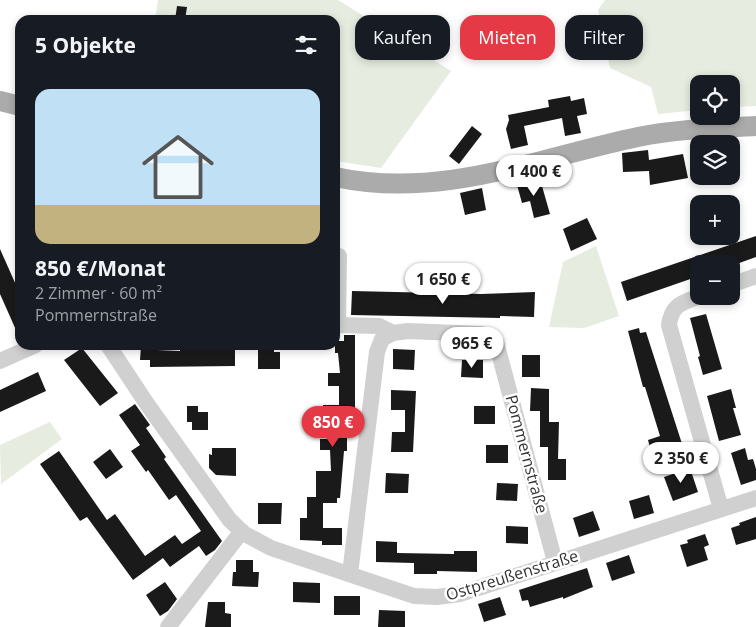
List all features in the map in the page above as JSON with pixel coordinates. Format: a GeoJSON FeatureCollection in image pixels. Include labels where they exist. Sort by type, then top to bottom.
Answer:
{"type":"FeatureCollection","features":[{"type":"Feature","properties":{"kind":"main road"},"geometry":{"type":"LineString","coordinates":[[0,101],[15,105]]}},
{"type":"Feature","properties":{"kind":"main road"},"geometry":{"type":"LineString","coordinates":[[340,178],[385,182],[451,180],[522,167],[640,137],[701,128],[756,126]]}},
{"type":"Feature","properties":{"kind":"street"},"geometry":{"type":"LineString","coordinates":[[740,282],[756,276]]}},
{"type":"Feature","properties":{"kind":"street"},"geometry":{"type":"LineString","coordinates":[[690,300],[681,303],[671,313],[669,325],[721,509]]}},
{"type":"Feature","properties":{"kind":"street"},"geometry":{"type":"LineString","coordinates":[[340,325],[379,326],[393,333]]}},
{"type":"Feature","properties":{"kind":"street","name":"Pommernstraße"},"geometry":{"type":"LineString","coordinates":[[393,333],[408,331],[481,334],[496,342],[555,562]]}},
{"type":"Feature","properties":{"kind":"street"},"geometry":{"type":"LineString","coordinates":[[350,574],[377,352],[382,339],[393,333]]}},
{"type":"Feature","properties":{"kind":"street"},"geometry":{"type":"LineString","coordinates":[[0,361],[25,350]]}},
{"type":"Feature","properties":{"kind":"street","name":"Ostpreußenstraße"},"geometry":{"type":"LineString","coordinates":[[111,350],[147,404],[229,519],[242,531],[270,548],[414,596],[437,597],[460,594],[756,498]]}},
{"type":"Feature","properties":{"kind":"street"},"geometry":{"type":"LineString","coordinates":[[168,627],[242,531]]}},
{"type":"Feature","properties":{"kind":"shaded area"},"geometry":{"type":"Polygon","coordinates":[[[158,0],[338,0],[362,15],[355,15],[355,60],[433,60],[451,71],[381,168],[340,162],[340,15],[156,15],[158,0]]]}},
{"type":"Feature","properties":{"kind":"shaded area"},"geometry":{"type":"Polygon","coordinates":[[[605,0],[756,0],[756,106],[740,107],[740,75],[690,75],[690,111],[658,114],[651,87],[610,68],[608,60],[643,60],[643,15],[599,15],[598,10],[605,0]]]}},
{"type":"Feature","properties":{"kind":"shaded area"},"geometry":{"type":"Polygon","coordinates":[[[596,246],[619,316],[584,328],[549,327],[563,262],[596,246]]]}},
{"type":"Feature","properties":{"kind":"shaded area"},"geometry":{"type":"Polygon","coordinates":[[[50,422],[62,439],[1,484],[0,445],[50,422]]]}},
{"type":"Feature","properties":{"kind":"building"},"geometry":{"type":"Polygon","coordinates":[[[177,6],[187,7],[186,15],[176,15],[177,6]]]}},
{"type":"Feature","properties":{"kind":"building"},"geometry":{"type":"Polygon","coordinates":[[[570,96],[571,101],[584,98],[587,114],[577,116],[581,133],[565,136],[562,118],[524,126],[528,145],[511,149],[506,129],[509,120],[508,115],[549,107],[548,100],[570,96]]]}},
{"type":"Feature","properties":{"kind":"building"},"geometry":{"type":"Polygon","coordinates":[[[472,126],[482,134],[459,164],[449,156],[472,126]]]}},
{"type":"Feature","properties":{"kind":"building"},"geometry":{"type":"Polygon","coordinates":[[[648,150],[649,160],[683,154],[688,178],[650,185],[649,171],[623,172],[622,153],[648,150]]]}},
{"type":"Feature","properties":{"kind":"building"},"geometry":{"type":"Polygon","coordinates":[[[540,179],[550,214],[534,218],[530,201],[522,203],[517,185],[540,179]]]}},
{"type":"Feature","properties":{"kind":"building"},"geometry":{"type":"Polygon","coordinates":[[[482,188],[486,210],[465,215],[460,193],[482,188]]]}},
{"type":"Feature","properties":{"kind":"building"},"geometry":{"type":"Polygon","coordinates":[[[587,218],[597,239],[571,251],[563,229],[587,218]]]}},
{"type":"Feature","properties":{"kind":"building"},"geometry":{"type":"Polygon","coordinates":[[[756,236],[756,257],[740,263],[740,255],[700,255],[730,245],[740,245],[740,241],[756,236]]]}},
{"type":"Feature","properties":{"kind":"building"},"geometry":{"type":"Polygon","coordinates":[[[0,249],[15,283],[15,328],[0,294],[0,249]]]}},
{"type":"Feature","properties":{"kind":"building"},"geometry":{"type":"Polygon","coordinates":[[[690,258],[690,279],[627,301],[621,282],[690,258]]]}},
{"type":"Feature","properties":{"kind":"building"},"geometry":{"type":"Polygon","coordinates":[[[352,291],[481,294],[535,292],[534,317],[351,315],[352,291]]]}},
{"type":"Feature","properties":{"kind":"building"},"geometry":{"type":"Polygon","coordinates":[[[706,314],[722,369],[703,375],[690,318],[706,314]]]}},
{"type":"Feature","properties":{"kind":"building"},"geometry":{"type":"Polygon","coordinates":[[[639,328],[640,333],[646,332],[684,450],[653,459],[648,440],[660,436],[645,387],[643,387],[628,331],[639,328]]]}},
{"type":"Feature","properties":{"kind":"building"},"geometry":{"type":"Polygon","coordinates":[[[344,335],[355,335],[355,421],[351,421],[351,432],[347,432],[347,451],[344,451],[340,498],[337,498],[337,503],[323,503],[323,528],[342,528],[342,545],[322,545],[322,541],[300,540],[300,518],[307,518],[307,497],[316,497],[316,471],[331,471],[330,450],[320,450],[320,439],[333,439],[333,419],[323,419],[323,405],[339,405],[339,386],[328,386],[328,373],[340,373],[338,353],[335,353],[335,350],[340,350],[340,341],[344,341],[344,335]]]}},
{"type":"Feature","properties":{"kind":"building"},"geometry":{"type":"Polygon","coordinates":[[[393,349],[415,350],[414,370],[393,369],[393,349]]]}},
{"type":"Feature","properties":{"kind":"building"},"geometry":{"type":"Polygon","coordinates":[[[79,350],[84,350],[118,393],[100,406],[64,360],[79,350]]]}},
{"type":"Feature","properties":{"kind":"building"},"geometry":{"type":"Polygon","coordinates":[[[141,350],[235,350],[235,366],[150,367],[150,360],[140,360],[141,350]]]}},
{"type":"Feature","properties":{"kind":"building"},"geometry":{"type":"Polygon","coordinates":[[[258,350],[280,352],[280,369],[258,369],[258,350]]]}},
{"type":"Feature","properties":{"kind":"building"},"geometry":{"type":"Polygon","coordinates":[[[522,355],[540,355],[540,377],[522,377],[522,355]]]}},
{"type":"Feature","properties":{"kind":"building"},"geometry":{"type":"Polygon","coordinates":[[[462,360],[483,360],[483,378],[461,377],[462,360]]]}},
{"type":"Feature","properties":{"kind":"building"},"geometry":{"type":"Polygon","coordinates":[[[38,372],[46,391],[0,412],[0,390],[38,372]]]}},
{"type":"Feature","properties":{"kind":"building"},"geometry":{"type":"Polygon","coordinates":[[[531,388],[549,389],[549,422],[559,422],[558,459],[566,459],[566,480],[548,480],[548,447],[540,447],[540,411],[530,411],[531,388]]]}},
{"type":"Feature","properties":{"kind":"building"},"geometry":{"type":"Polygon","coordinates":[[[731,389],[736,408],[733,408],[741,435],[719,441],[707,396],[731,389]]]}},
{"type":"Feature","properties":{"kind":"building"},"geometry":{"type":"Polygon","coordinates":[[[391,390],[416,391],[413,452],[391,452],[392,432],[405,432],[405,410],[391,410],[391,390]]]}},
{"type":"Feature","properties":{"kind":"building"},"geometry":{"type":"Polygon","coordinates":[[[135,404],[150,425],[146,428],[166,457],[164,459],[222,541],[215,550],[206,556],[199,546],[170,567],[163,558],[133,580],[87,517],[80,521],[40,464],[59,451],[107,520],[115,514],[145,556],[175,535],[182,544],[201,531],[176,495],[169,500],[148,470],[146,472],[131,451],[140,445],[119,415],[135,404]]]}},
{"type":"Feature","properties":{"kind":"building"},"geometry":{"type":"Polygon","coordinates":[[[187,406],[198,406],[198,412],[208,412],[208,430],[192,430],[192,422],[187,422],[187,406]]]}},
{"type":"Feature","properties":{"kind":"building"},"geometry":{"type":"Polygon","coordinates":[[[474,406],[495,406],[495,424],[474,424],[474,406]]]}},
{"type":"Feature","properties":{"kind":"building"},"geometry":{"type":"Polygon","coordinates":[[[486,445],[508,445],[508,463],[486,463],[486,445]]]}},
{"type":"Feature","properties":{"kind":"building"},"geometry":{"type":"Polygon","coordinates":[[[212,448],[236,448],[236,476],[216,475],[209,468],[209,454],[212,455],[212,448]]]}},
{"type":"Feature","properties":{"kind":"building"},"geometry":{"type":"Polygon","coordinates":[[[745,448],[748,460],[753,459],[756,469],[756,480],[741,485],[731,453],[745,448]]]}},
{"type":"Feature","properties":{"kind":"building"},"geometry":{"type":"Polygon","coordinates":[[[110,449],[123,467],[106,479],[93,462],[110,449]]]}},
{"type":"Feature","properties":{"kind":"building"},"geometry":{"type":"Polygon","coordinates":[[[690,468],[698,492],[673,501],[664,477],[690,468]]]}},
{"type":"Feature","properties":{"kind":"building"},"geometry":{"type":"Polygon","coordinates":[[[386,473],[409,474],[408,493],[385,493],[386,473]]]}},
{"type":"Feature","properties":{"kind":"building"},"geometry":{"type":"Polygon","coordinates":[[[497,483],[518,484],[517,501],[496,500],[497,483]]]}},
{"type":"Feature","properties":{"kind":"building"},"geometry":{"type":"Polygon","coordinates":[[[649,495],[654,513],[634,519],[629,501],[649,495]]]}},
{"type":"Feature","properties":{"kind":"building"},"geometry":{"type":"Polygon","coordinates":[[[258,503],[282,503],[281,524],[258,524],[258,503]]]}},
{"type":"Feature","properties":{"kind":"building"},"geometry":{"type":"Polygon","coordinates":[[[593,511],[600,530],[579,537],[573,518],[593,511]]]}},
{"type":"Feature","properties":{"kind":"building"},"geometry":{"type":"Polygon","coordinates":[[[756,517],[756,539],[736,545],[731,528],[756,517]]]}},
{"type":"Feature","properties":{"kind":"building"},"geometry":{"type":"Polygon","coordinates":[[[506,526],[528,527],[528,544],[506,543],[506,526]]]}},
{"type":"Feature","properties":{"kind":"building"},"geometry":{"type":"Polygon","coordinates":[[[705,534],[709,545],[704,547],[708,560],[687,567],[680,545],[688,543],[687,540],[705,534]]]}},
{"type":"Feature","properties":{"kind":"building"},"geometry":{"type":"Polygon","coordinates":[[[376,541],[397,542],[397,553],[454,554],[454,551],[477,551],[477,572],[437,571],[437,574],[414,574],[414,563],[376,562],[376,541]]]}},
{"type":"Feature","properties":{"kind":"building"},"geometry":{"type":"Polygon","coordinates":[[[629,555],[635,573],[612,581],[606,563],[629,555]]]}},
{"type":"Feature","properties":{"kind":"building"},"geometry":{"type":"Polygon","coordinates":[[[236,560],[253,560],[253,572],[259,572],[258,587],[232,586],[233,572],[236,572],[236,560]]]}},
{"type":"Feature","properties":{"kind":"building"},"geometry":{"type":"Polygon","coordinates":[[[587,568],[593,587],[563,599],[563,597],[530,607],[528,600],[522,601],[519,590],[587,568]]]}},
{"type":"Feature","properties":{"kind":"building"},"geometry":{"type":"Polygon","coordinates":[[[165,582],[177,599],[168,611],[160,616],[146,595],[165,582]]]}},
{"type":"Feature","properties":{"kind":"building"},"geometry":{"type":"Polygon","coordinates":[[[293,582],[320,583],[320,603],[293,602],[293,582]]]}},
{"type":"Feature","properties":{"kind":"building"},"geometry":{"type":"Polygon","coordinates":[[[334,596],[360,596],[360,615],[334,615],[334,596]]]}},
{"type":"Feature","properties":{"kind":"building"},"geometry":{"type":"Polygon","coordinates":[[[500,597],[506,615],[484,622],[478,604],[500,597]]]}},
{"type":"Feature","properties":{"kind":"building"},"geometry":{"type":"Polygon","coordinates":[[[208,602],[225,602],[225,613],[231,614],[231,627],[205,627],[208,602]]]}},
{"type":"Feature","properties":{"kind":"building"},"geometry":{"type":"Polygon","coordinates":[[[379,610],[405,611],[405,627],[378,627],[379,610]]]}}]}
